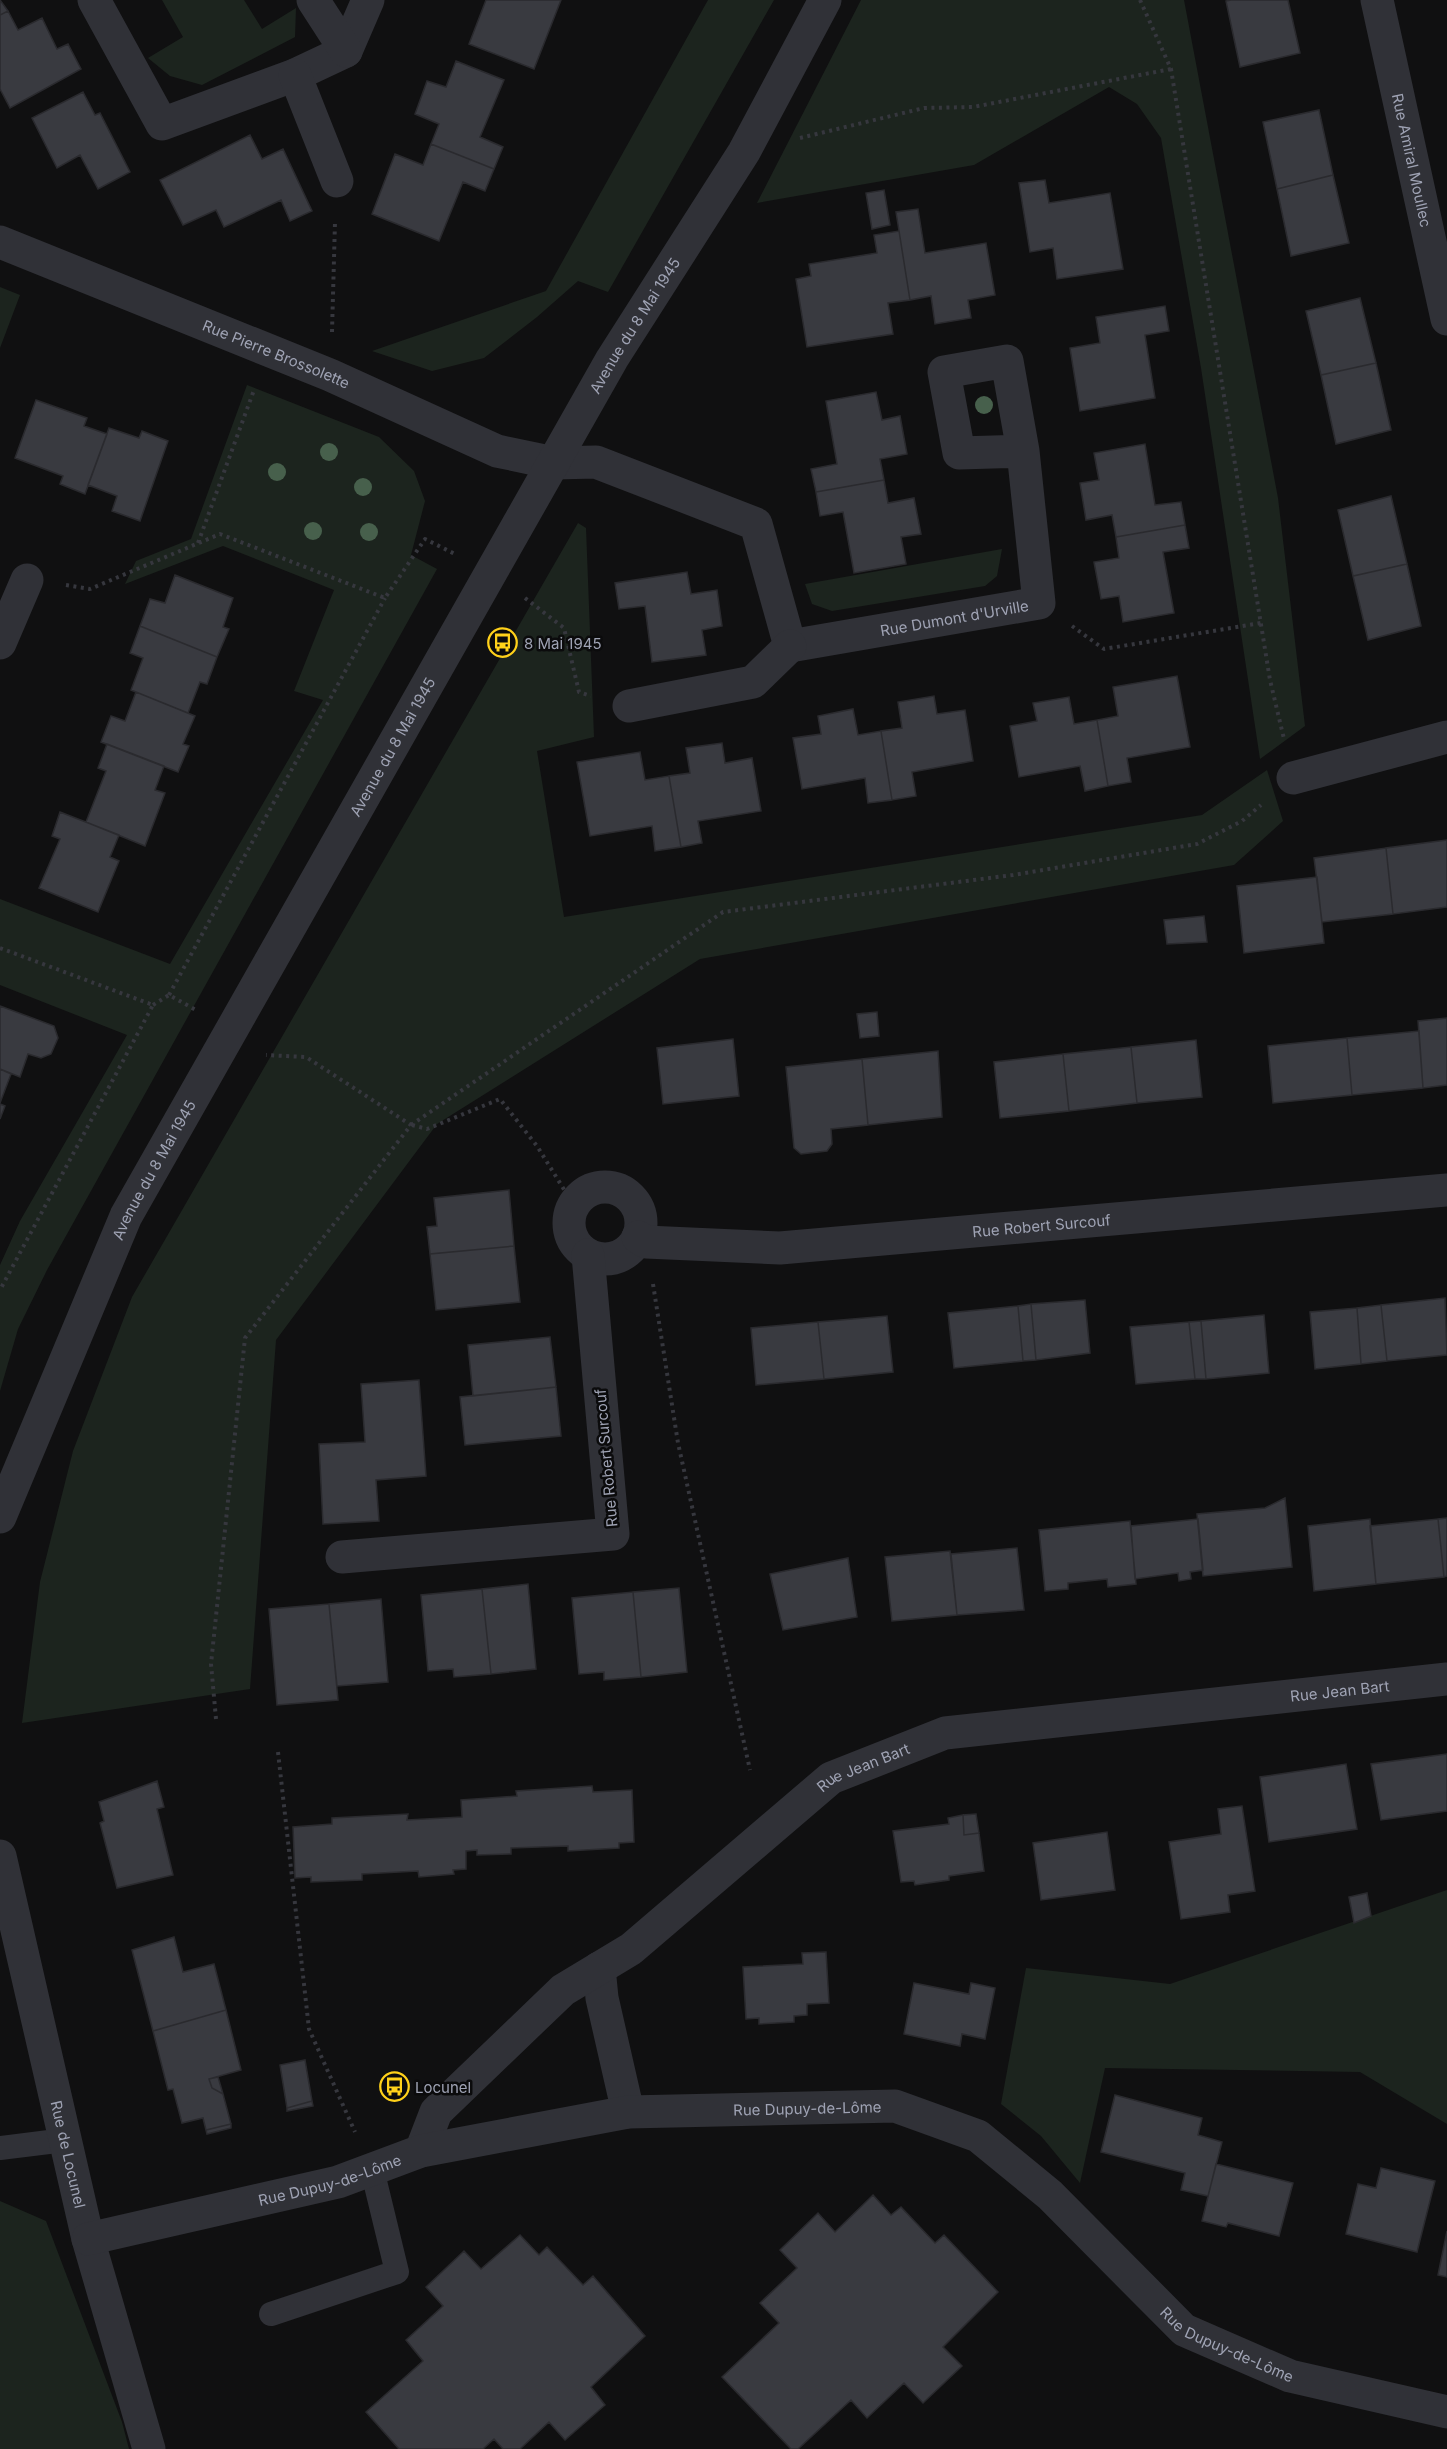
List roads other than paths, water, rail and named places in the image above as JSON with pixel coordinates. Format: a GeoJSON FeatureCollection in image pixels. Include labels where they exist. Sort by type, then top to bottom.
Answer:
{"type":"FeatureCollection","features":[{"type":"Feature","properties":{"kind":"street"},"geometry":{"type":"LineString","coordinates":[[94,0],[162,124],[295,75],[346,51],[368,0]]}},
{"type":"Feature","properties":{"kind":"street"},"geometry":{"type":"LineString","coordinates":[[313,0],[346,51]]}},
{"type":"Feature","properties":{"kind":"street","name":"Avenue du 8 Mai 1945"},"geometry":{"type":"LineString","coordinates":[[0,1517],[126,1216],[612,359],[744,152],[825,0]]}},
{"type":"Feature","properties":{"kind":"street","name":"Rue Amiral Moullec"},"geometry":{"type":"LineString","coordinates":[[1377,0],[1447,319]]}},
{"type":"Feature","properties":{"kind":"street"},"geometry":{"type":"LineString","coordinates":[[295,75],[337,181]]}},
{"type":"Feature","properties":{"kind":"street","name":"Rue Pierre Brossolette"},"geometry":{"type":"LineString","coordinates":[[0,242],[330,375],[489,447],[554,463]]}},
{"type":"Feature","properties":{"kind":"street","name":"Rue Dumont d'Urville"},"geometry":{"type":"LineString","coordinates":[[790,646],[1039,603],[1023,451]]}},
{"type":"Feature","properties":{"kind":"street"},"geometry":{"type":"LineString","coordinates":[[554,463],[596,462],[756,524],[790,646],[753,682],[629,706]]}},
{"type":"Feature","properties":{"kind":"street"},"geometry":{"type":"LineString","coordinates":[[0,643],[27,580]]}},
{"type":"Feature","properties":{"kind":"street"},"geometry":{"type":"LineString","coordinates":[[1293,778],[1447,737]]}},
{"type":"Feature","properties":{"kind":"street"},"geometry":{"type":"LineString","coordinates":[[592,1188],[615,1188],[626,1194],[640,1213],[642,1240],[612,1258],[588,1255],[579,1249],[570,1233],[569,1215],[573,1204],[592,1188]]}},
{"type":"Feature","properties":{"kind":"street","name":"Rue Robert Surcouf"},"geometry":{"type":"LineString","coordinates":[[642,1240],[780,1248],[1447,1190]]}},
{"type":"Feature","properties":{"kind":"street","name":"Rue Robert Surcouf"},"geometry":{"type":"LineString","coordinates":[[342,1557],[613,1534],[588,1255]]}},
{"type":"Feature","properties":{"kind":"street","name":"Rue Jean Bart"},"geometry":{"type":"LineString","coordinates":[[421,2151],[436,2112],[563,1990],[631,1949],[831,1778],[945,1733],[1447,1678]]}},
{"type":"Feature","properties":{"kind":"street","name":"Rue de Locunel"},"geometry":{"type":"LineString","coordinates":[[0,1856],[88,2239],[149,2449]]}},
{"type":"Feature","properties":{"kind":"street"},"geometry":{"type":"LineString","coordinates":[[599,1968],[602,1998],[628,2112]]}},
{"type":"Feature","properties":{"kind":"street","name":"Rue Dupuy-de-Lôme"},"geometry":{"type":"LineString","coordinates":[[88,2239],[338,2182],[421,2151],[628,2112],[895,2106],[978,2136],[1050,2195],[1184,2330],[1290,2376],[1447,2412]]}},
{"type":"Feature","properties":{"kind":"lane"},"geometry":{"type":"LineString","coordinates":[[0,2148],[65,2140]]}},
{"type":"Feature","properties":{"kind":"lane"},"geometry":{"type":"LineString","coordinates":[[272,2314],[396,2272],[372,2169]]}},
{"type":"Feature","properties":{"kind":"place","name":"8 Mai 1945"},"geometry":{"type":"Point","coordinates":[503,643]}},
{"type":"Feature","properties":{"kind":"place","name":"Locunel"},"geometry":{"type":"Point","coordinates":[394,2087]}}]}
